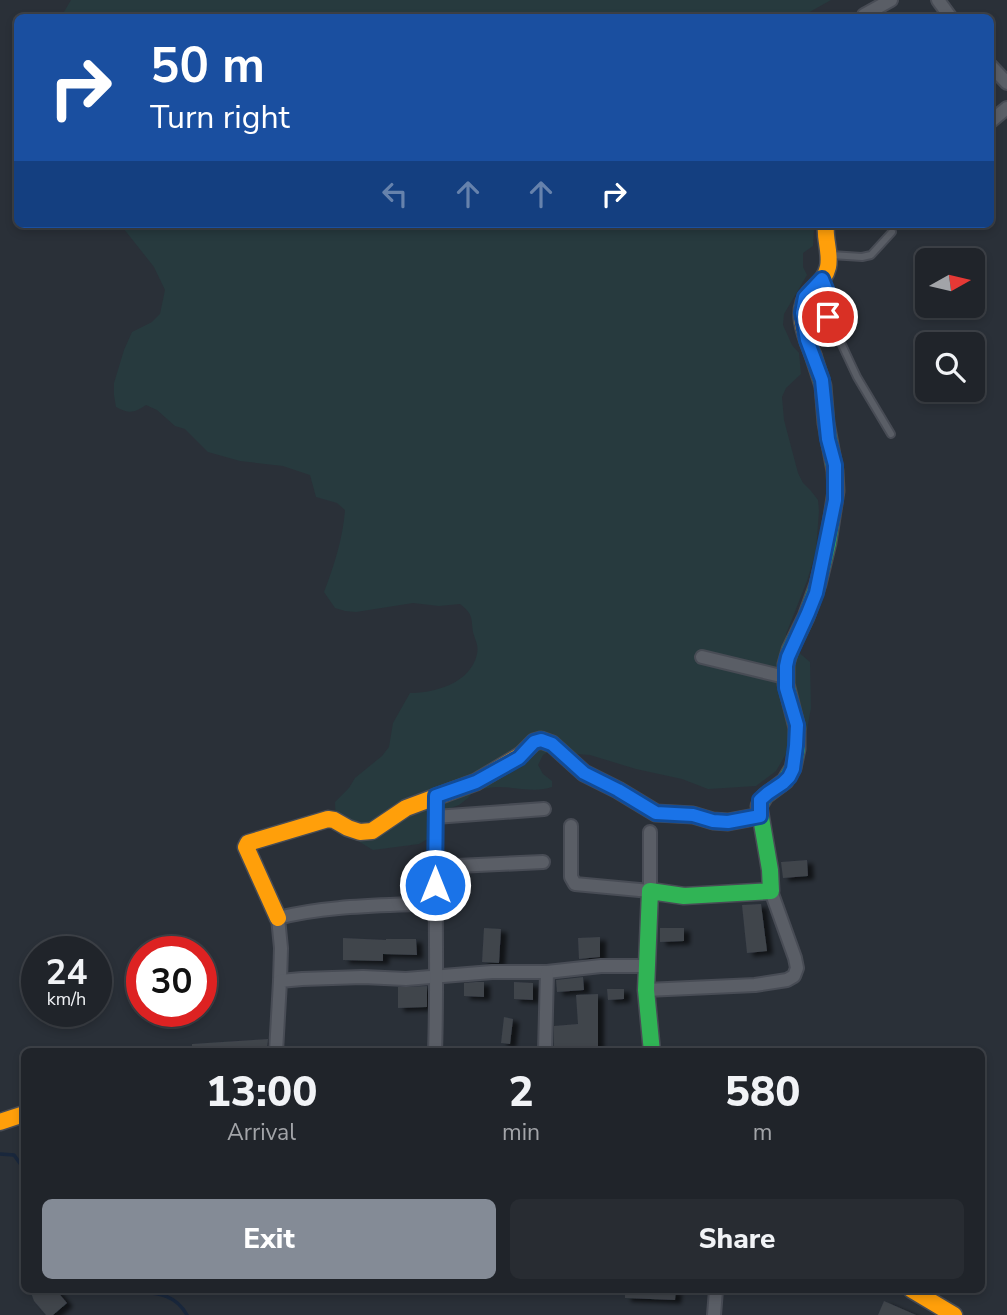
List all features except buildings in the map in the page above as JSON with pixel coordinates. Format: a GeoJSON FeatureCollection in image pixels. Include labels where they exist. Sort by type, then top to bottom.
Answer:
{"type":"FeatureCollection","features":[{"type":"Feature","properties":{"kind":"street"},"geometry":{"type":"LineString","coordinates":[[866,14],[891,0]]}},
{"type":"Feature","properties":{"kind":"street"},"geometry":{"type":"LineString","coordinates":[[994,69],[1007,83]]}},
{"type":"Feature","properties":{"kind":"street"},"geometry":{"type":"LineString","coordinates":[[646,990],[755,985],[787,980],[794,976],[797,968],[771,891],[760,800],[789,777],[795,758],[797,725],[785,677],[788,657],[816,593],[835,500],[835,465],[827,430],[822,380],[807,340],[802,313],[805,297],[826,274],[829,255],[825,228]]}},
{"type":"Feature","properties":{"kind":"street"},"geometry":{"type":"LineString","coordinates":[[702,657],[785,677]]}},
{"type":"Feature","properties":{"kind":"street"},"geometry":{"type":"LineString","coordinates":[[276,1048],[281,948],[278,918],[246,847],[248,843],[328,819],[360,832],[372,831],[406,808],[476,782],[519,758],[534,742],[541,740],[552,744],[584,773],[656,813],[693,815],[728,822],[760,816]]}},
{"type":"Feature","properties":{"kind":"street"},"geometry":{"type":"LineString","coordinates":[[435,1048],[436,796]]}},
{"type":"Feature","properties":{"kind":"street"},"geometry":{"type":"LineString","coordinates":[[435,817],[544,809]]}},
{"type":"Feature","properties":{"kind":"street"},"geometry":{"type":"LineString","coordinates":[[571,826],[571,877],[575,884],[684,896],[771,891]]}},
{"type":"Feature","properties":{"kind":"street"},"geometry":{"type":"LineString","coordinates":[[650,832],[646,990],[652,1048]]}},
{"type":"Feature","properties":{"kind":"street"},"geometry":{"type":"LineString","coordinates":[[435,867],[543,862]]}},
{"type":"Feature","properties":{"kind":"street"},"geometry":{"type":"LineString","coordinates":[[278,918],[345,907],[435,903]]}},
{"type":"Feature","properties":{"kind":"street"},"geometry":{"type":"LineString","coordinates":[[280,981],[314,978],[406,979],[492,972],[547,972],[601,966],[646,966]]}},
{"type":"Feature","properties":{"kind":"street"},"geometry":{"type":"LineString","coordinates":[[545,1048],[547,972]]}},
{"type":"Feature","properties":{"kind":"street"},"geometry":{"type":"LineString","coordinates":[[0,1122],[21,1115]]}},
{"type":"Feature","properties":{"kind":"street"},"geometry":{"type":"LineString","coordinates":[[714,1315],[716,1293]]}},
{"type":"Feature","properties":{"kind":"street"},"geometry":{"type":"LineString","coordinates":[[916,1293],[945,1313]]}},
{"type":"Feature","properties":{"kind":"lane"},"geometry":{"type":"LineString","coordinates":[[829,255],[871,255],[892,232]]}},
{"type":"Feature","properties":{"kind":"lane"},"geometry":{"type":"LineString","coordinates":[[822,279],[828,294],[828,317],[857,377],[891,434]]}},
{"type":"Feature","properties":{"kind":"green space"},"geometry":{"type":"Polygon","coordinates":[[[71,0],[831,0],[806,14],[63,14],[71,0]]]}},
{"type":"Feature","properties":{"kind":"green space"},"geometry":{"type":"Polygon","coordinates":[[[123,228],[813,228],[813,246],[803,253],[803,267],[807,275],[784,314],[783,325],[792,345],[799,353],[801,374],[786,388],[782,397],[784,420],[798,473],[818,500],[816,551],[786,634],[789,644],[810,662],[811,708],[807,730],[790,747],[776,771],[756,786],[708,789],[682,779],[590,755],[548,752],[543,755],[538,765],[543,774],[552,781],[552,787],[533,790],[496,787],[475,790],[459,805],[448,809],[433,836],[419,844],[373,850],[358,841],[341,836],[336,822],[335,802],[355,778],[389,747],[393,723],[410,693],[430,691],[451,684],[468,672],[473,664],[477,648],[471,616],[460,604],[439,606],[413,603],[356,612],[335,608],[324,592],[338,552],[345,510],[337,503],[316,497],[310,475],[283,466],[240,461],[208,452],[185,429],[175,426],[157,410],[146,405],[131,412],[116,407],[114,383],[132,332],[152,322],[160,314],[165,290],[154,267],[123,228]]]}},
{"type":"Feature","properties":{"kind":"waterway"},"geometry":{"type":"LineString","coordinates":[[0,1154],[14,1155],[21,1165]]}},
{"type":"Feature","properties":{"kind":"waterway"},"geometry":{"type":"LineString","coordinates":[[153,1293],[175,1301],[187,1315]]}},
{"type":"Feature","properties":{"kind":"traffic: fast"},"geometry":{"type":"LineString","coordinates":[[652,1048],[646,990],[650,891],[684,896],[771,891],[759,806],[765,796],[785,781],[793,768],[797,728],[786,684],[786,664],[818,584],[836,491],[823,386],[813,355]]}},
{"type":"Feature","properties":{"kind":"traffic: fast"},"geometry":{"type":"LineString","coordinates":[[521,755],[534,742],[541,740],[552,744],[584,773],[656,813],[693,815],[728,822],[760,816]]}},
{"type":"Feature","properties":{"kind":"traffic: slow"},"geometry":{"type":"LineString","coordinates":[[813,355],[803,324],[802,308],[809,293],[827,271],[829,256],[826,228]]}},
{"type":"Feature","properties":{"kind":"traffic: slow"},"geometry":{"type":"LineString","coordinates":[[278,918],[246,847],[248,843],[328,819],[360,832],[372,831],[406,808],[476,782],[521,755]]}},
{"type":"Feature","properties":{"kind":"traffic: slow"},"geometry":{"type":"LineString","coordinates":[[0,1122],[21,1115]]}},
{"type":"Feature","properties":{"kind":"traffic: slow"},"geometry":{"type":"LineString","coordinates":[[917,1293],[954,1315]]}},
{"type":"Feature","properties":{"kind":"route"},"geometry":{"type":"LineString","coordinates":[[435,885],[436,796],[476,782],[519,758],[534,742],[541,740],[552,744],[584,773],[656,813],[693,815],[713,821],[740,821],[760,816],[760,800],[789,777],[795,758],[797,725],[786,688],[786,666],[816,593],[835,500],[835,465],[825,421],[822,380],[807,340],[802,313],[805,297],[822,279],[828,294],[828,317]]}}]}
